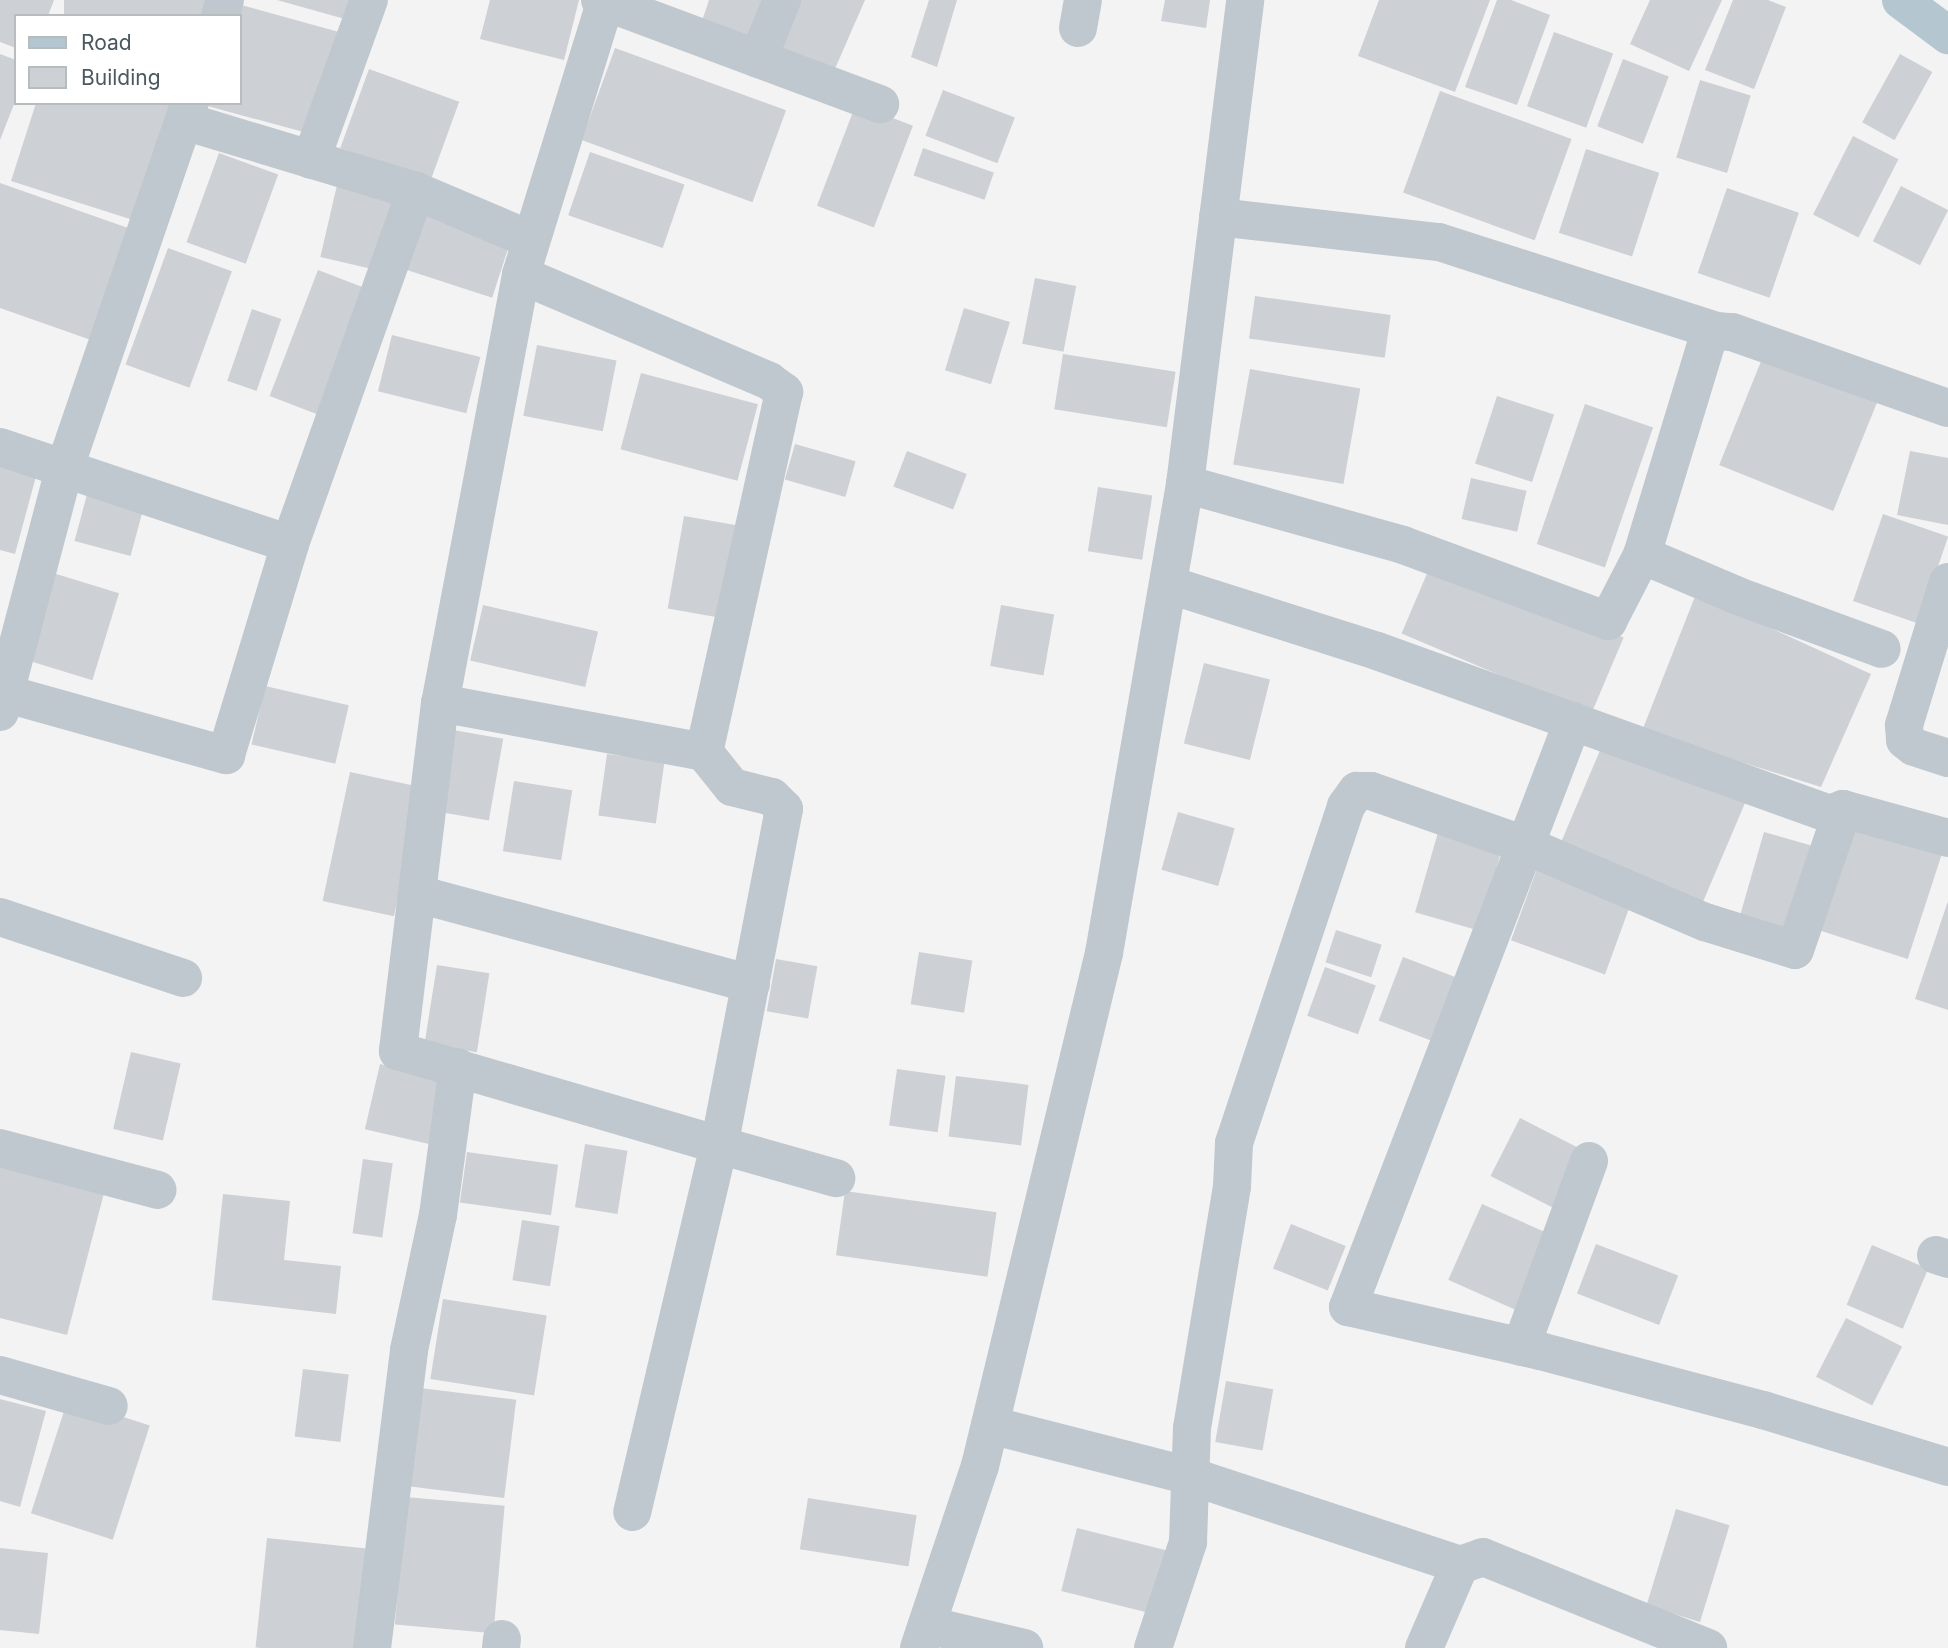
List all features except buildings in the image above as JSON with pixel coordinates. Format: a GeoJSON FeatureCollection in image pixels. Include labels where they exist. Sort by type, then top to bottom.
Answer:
{"type":"FeatureCollection","features":[{"type":"Feature","properties":{"kind":"main road"},"geometry":{"type":"LineString","coordinates":[[1900,0],[1948,35]]}},
{"type":"Feature","properties":{"kind":"street"},"geometry":{"type":"LineString","coordinates":[[311,160],[369,0]]}},
{"type":"Feature","properties":{"kind":"street"},"geometry":{"type":"LineString","coordinates":[[758,59],[782,0]]}},
{"type":"Feature","properties":{"kind":"street"},"geometry":{"type":"LineString","coordinates":[[1024,1648],[923,1636],[980,1466],[1104,953],[1170,584],[1185,484],[1245,0]]}},
{"type":"Feature","properties":{"kind":"street"},"geometry":{"type":"LineString","coordinates":[[836,1178],[398,1051],[440,703],[525,257],[604,1],[880,104]]}},
{"type":"Feature","properties":{"kind":"street"},"geometry":{"type":"LineString","coordinates":[[416,191],[290,544],[226,755],[2,699],[64,470],[187,112],[311,160],[416,191],[525,257],[769,381],[784,393],[704,752]]}},
{"type":"Feature","properties":{"kind":"street"},"geometry":{"type":"LineString","coordinates":[[1218,218],[1439,242],[1716,331],[1732,332],[1948,408]]}},
{"type":"Feature","properties":{"kind":"street"},"geometry":{"type":"LineString","coordinates":[[1185,484],[1403,545],[1608,621],[1642,555],[1707,341],[1716,331]]}},
{"type":"Feature","properties":{"kind":"street"},"geometry":{"type":"LineString","coordinates":[[0,447],[290,544]]}},
{"type":"Feature","properties":{"kind":"street"},"geometry":{"type":"LineString","coordinates":[[1642,555],[1738,596],[1882,649]]}},
{"type":"Feature","properties":{"kind":"street"},"geometry":{"type":"LineString","coordinates":[[1948,582],[1904,725],[1905,740],[1914,747],[1948,758]]}},
{"type":"Feature","properties":{"kind":"street"},"geometry":{"type":"LineString","coordinates":[[1170,584],[1573,721],[1830,814],[1843,809],[1948,838]]}},
{"type":"Feature","properties":{"kind":"street"},"geometry":{"type":"LineString","coordinates":[[440,703],[704,752],[732,786],[772,797],[784,809],[719,1145],[632,1513]]}},
{"type":"Feature","properties":{"kind":"street"},"geometry":{"type":"LineString","coordinates":[[1573,721],[1348,1307],[1521,1347],[1763,1410],[1948,1467]]}},
{"type":"Feature","properties":{"kind":"street"},"geometry":{"type":"LineString","coordinates":[[1153,1648],[1188,1542],[1192,1428],[1232,1186],[1234,1143],[1346,806],[1357,791],[1371,791],[1525,845],[1705,922],[1795,950],[1843,809]]}},
{"type":"Feature","properties":{"kind":"street"},"geometry":{"type":"LineString","coordinates":[[418,894],[751,984]]}},
{"type":"Feature","properties":{"kind":"street"},"geometry":{"type":"LineString","coordinates":[[0,917],[183,978]]}},
{"type":"Feature","properties":{"kind":"street"},"geometry":{"type":"LineString","coordinates":[[372,1648],[409,1350],[438,1215],[458,1067]]}},
{"type":"Feature","properties":{"kind":"street"},"geometry":{"type":"LineString","coordinates":[[0,1148],[158,1190]]}},
{"type":"Feature","properties":{"kind":"street"},"geometry":{"type":"LineString","coordinates":[[1521,1347],[1589,1161]]}},
{"type":"Feature","properties":{"kind":"street"},"geometry":{"type":"LineString","coordinates":[[0,1375],[109,1406]]}},
{"type":"Feature","properties":{"kind":"street"},"geometry":{"type":"LineString","coordinates":[[990,1425],[1190,1476],[1460,1565],[1483,1557],[1708,1648]]}},
{"type":"Feature","properties":{"kind":"street"},"geometry":{"type":"LineString","coordinates":[[1424,1648],[1460,1565]]}}]}
